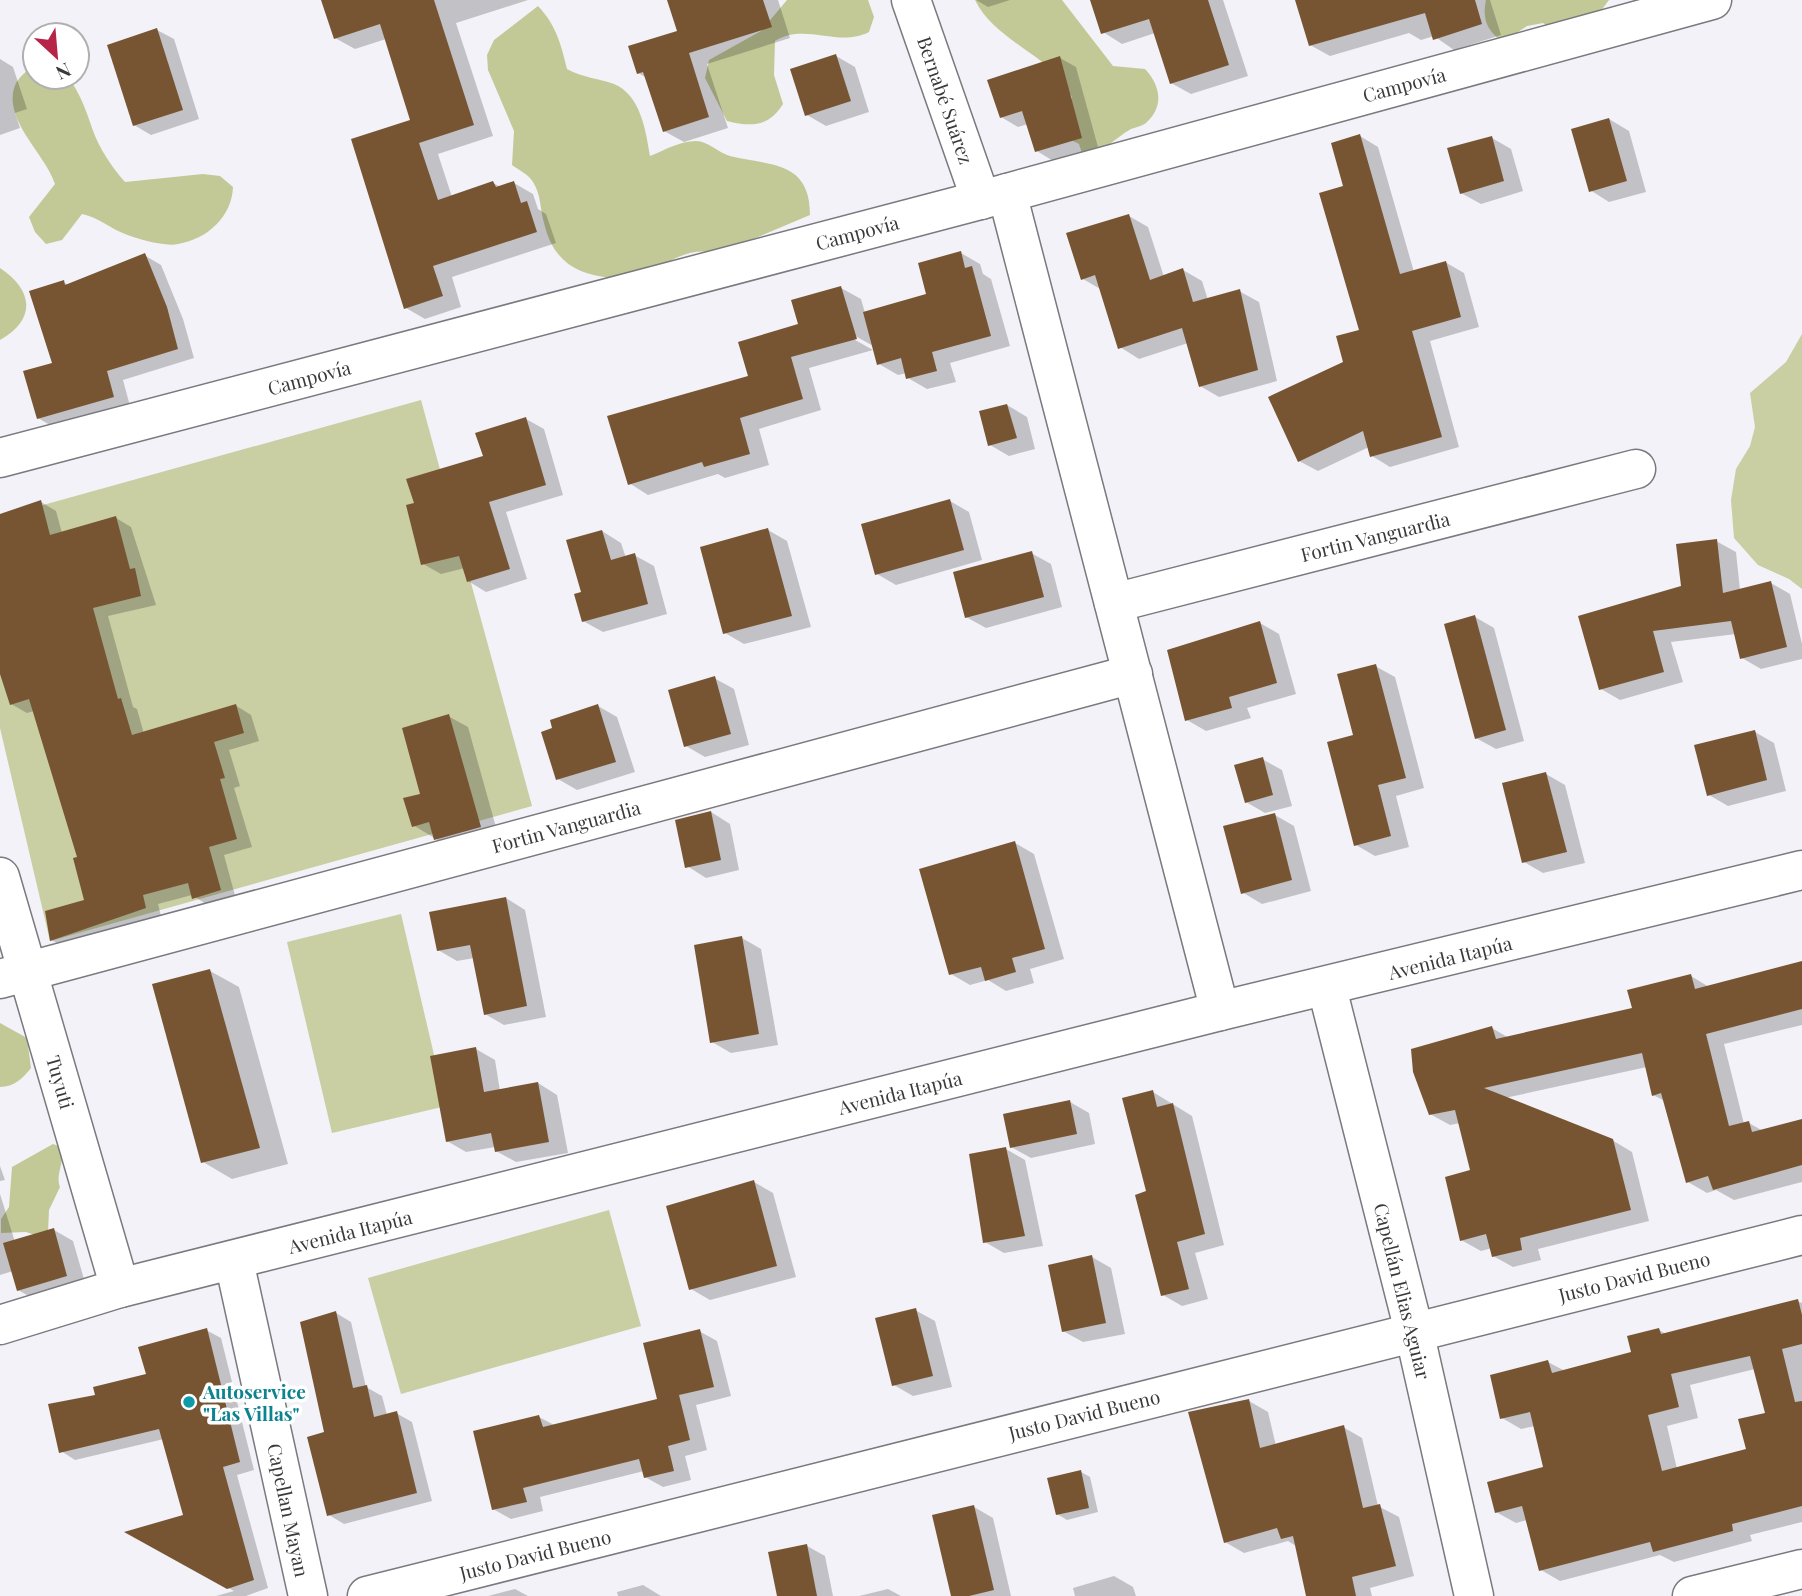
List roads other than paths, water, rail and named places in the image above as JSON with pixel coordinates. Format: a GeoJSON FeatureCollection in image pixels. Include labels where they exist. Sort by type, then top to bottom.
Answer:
{"type":"FeatureCollection","features":[{"type":"Feature","properties":{"kind":"street","name":"Bernabé Suárez"},"geometry":{"type":"LineString","coordinates":[[911,0],[994,197],[1114,603],[1220,1011]]}},
{"type":"Feature","properties":{"kind":"street","name":"Campovía"},"geometry":{"type":"LineString","coordinates":[[0,458],[994,197],[1712,0]]}},
{"type":"Feature","properties":{"kind":"street","name":"Fortin Vanguardia"},"geometry":{"type":"LineString","coordinates":[[1114,603],[1636,469]]}},
{"type":"Feature","properties":{"kind":"street","name":"Fortin Vanguardia"},"geometry":{"type":"LineString","coordinates":[[14,975],[1133,674]]}},
{"type":"Feature","properties":{"kind":"street","name":"Avenida Itapúa"},"geometry":{"type":"LineString","coordinates":[[0,1325],[120,1288],[1220,1011],[1326,988],[1802,870]]}},
{"type":"Feature","properties":{"kind":"street","name":"Tuyuti"},"geometry":{"type":"LineString","coordinates":[[0,877],[14,975],[120,1288]]}},
{"type":"Feature","properties":{"kind":"street","name":"Capellán Elias Aguiar"},"geometry":{"type":"LineString","coordinates":[[1326,988],[1413,1331],[1474,1596]]}},
{"type":"Feature","properties":{"kind":"street","name":"Justo David Bueno"},"geometry":{"type":"LineString","coordinates":[[367,1596],[1802,1235]]}},
{"type":"Feature","properties":{"kind":"street","name":"Capellan Mayan"},"geometry":{"type":"LineString","coordinates":[[234,1261],[308,1596]]}},
{"type":"Feature","properties":{"kind":"street"},"geometry":{"type":"LineString","coordinates":[[1692,1596],[1802,1569]]}},
{"type":"Feature","properties":{"kind":"place","name":"Autoservice \"Las Villas\""},"geometry":{"type":"Point","coordinates":[189,1402]}}]}
